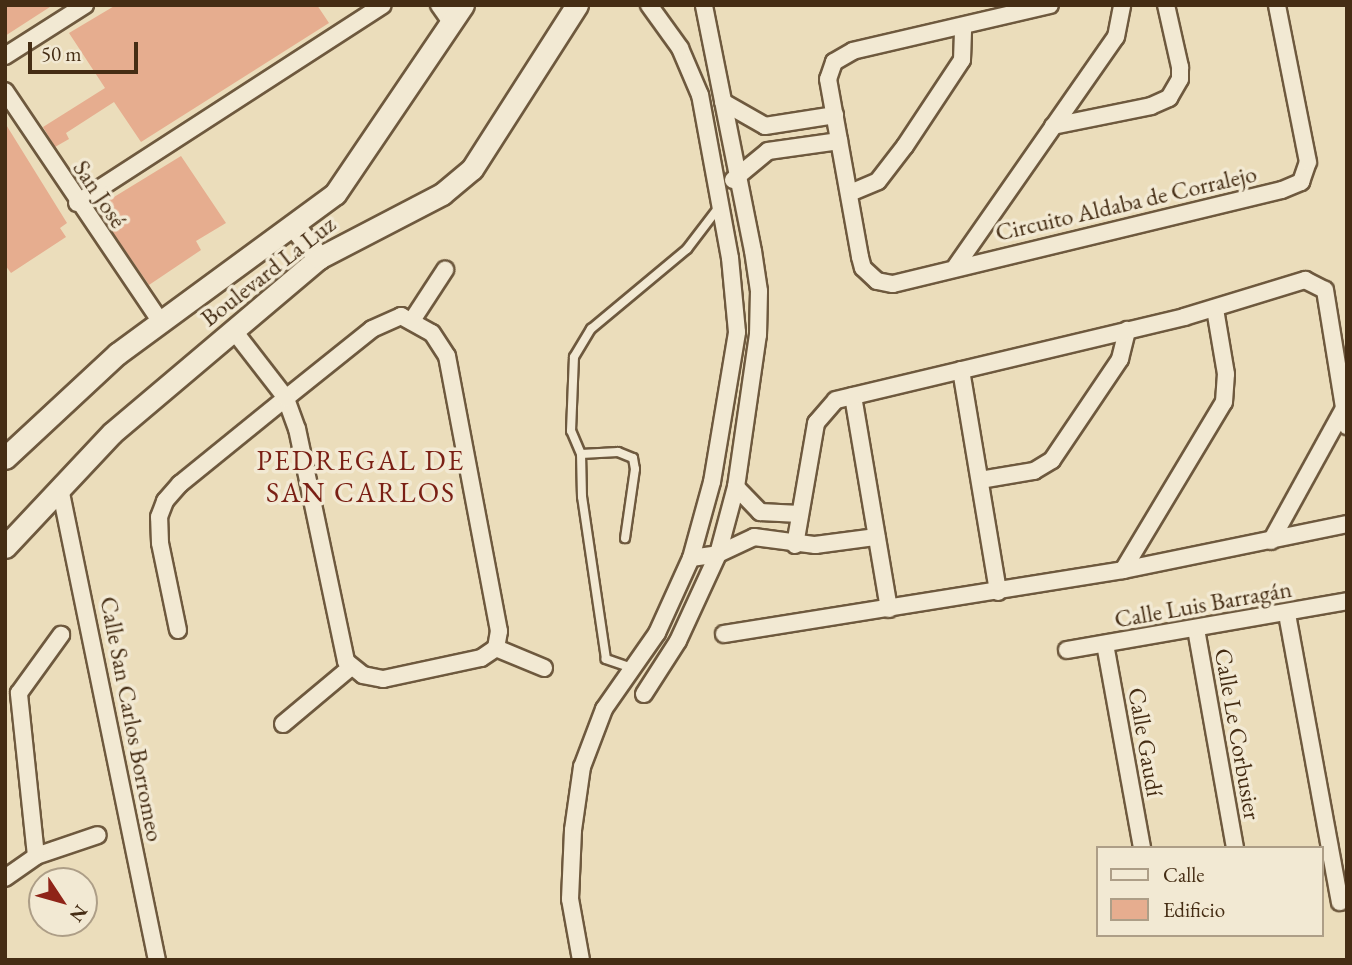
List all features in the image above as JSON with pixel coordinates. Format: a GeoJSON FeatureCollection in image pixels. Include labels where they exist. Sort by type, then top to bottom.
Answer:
{"type":"FeatureCollection","features":[{"type":"Feature","properties":{"kind":"main road","name":"Boulevard La Luz"},"geometry":{"type":"LineString","coordinates":[[5,547],[112,433],[319,258],[442,194],[472,169],[577,6]]}},
{"type":"Feature","properties":{"kind":"main road","name":"Boulevard La Luz"},"geometry":{"type":"LineString","coordinates":[[5,458],[85,381],[160,321],[335,194],[451,11]]}},
{"type":"Feature","properties":{"kind":"main road"},"geometry":{"type":"LineString","coordinates":[[294,226],[319,258]]}},
{"type":"Feature","properties":{"kind":"street"},"geometry":{"type":"LineString","coordinates":[[5,56],[85,5]]}},
{"type":"Feature","properties":{"kind":"street"},"geometry":{"type":"LineString","coordinates":[[77,203],[383,5]]}},
{"type":"Feature","properties":{"kind":"street"},"geometry":{"type":"LineString","coordinates":[[580,960],[569,899],[573,830],[582,767],[604,709],[674,603],[691,558],[712,482],[737,332],[716,182],[690,66],[649,5]]}},
{"type":"Feature","properties":{"kind":"street"},"geometry":{"type":"LineString","coordinates":[[644,694],[678,641],[718,554],[736,487],[758,335],[759,292],[704,5]]}},
{"type":"Feature","properties":{"kind":"street","name":"Circuito Aldaba de Corralejo"},"geometry":{"type":"LineString","coordinates":[[1050,5],[843,54],[834,62],[828,79],[860,257],[869,276],[893,284],[957,266],[1282,190],[1301,182],[1308,162],[1277,5]]}},
{"type":"Feature","properties":{"kind":"street"},"geometry":{"type":"LineString","coordinates":[[957,266],[1116,37],[1122,5]]}},
{"type":"Feature","properties":{"kind":"street"},"geometry":{"type":"LineString","coordinates":[[1053,126],[1151,106],[1169,98],[1177,89],[1181,67],[1166,5]]}},
{"type":"Feature","properties":{"kind":"street"},"geometry":{"type":"LineString","coordinates":[[850,193],[877,181],[913,134],[962,60],[963,26]]}},
{"type":"Feature","properties":{"kind":"street","name":"San José"},"geometry":{"type":"LineString","coordinates":[[5,91],[77,203],[160,321]]}},
{"type":"Feature","properties":{"kind":"street"},"geometry":{"type":"LineString","coordinates":[[723,102],[765,126],[835,115]]}},
{"type":"Feature","properties":{"kind":"street"},"geometry":{"type":"LineString","coordinates":[[765,126],[768,151]]}},
{"type":"Feature","properties":{"kind":"street"},"geometry":{"type":"LineString","coordinates":[[716,182],[739,180],[768,151],[839,141]]}},
{"type":"Feature","properties":{"kind":"street"},"geometry":{"type":"LineString","coordinates":[[413,319],[445,270]]}},
{"type":"Feature","properties":{"kind":"street"},"geometry":{"type":"LineString","coordinates":[[794,545],[816,423],[828,404],[1215,309],[1305,280],[1315,282],[1325,290],[1347,426]]}},
{"type":"Feature","properties":{"kind":"street"},"geometry":{"type":"LineString","coordinates":[[1122,570],[1224,402],[1226,374],[1215,309]]}},
{"type":"Feature","properties":{"kind":"street"},"geometry":{"type":"LineString","coordinates":[[178,631],[160,543],[159,517],[164,501],[286,398],[372,329],[401,316],[413,319],[440,340],[447,356],[499,631],[496,648],[481,658],[383,679],[351,667],[341,652],[306,470],[286,398],[234,331]]}},
{"type":"Feature","properties":{"kind":"street"},"geometry":{"type":"LineString","coordinates":[[980,480],[1034,471],[1052,460],[1120,359],[1127,330]]}},
{"type":"Feature","properties":{"kind":"street"},"geometry":{"type":"LineString","coordinates":[[961,370],[998,592]]}},
{"type":"Feature","properties":{"kind":"street"},"geometry":{"type":"LineString","coordinates":[[853,396],[889,608]]}},
{"type":"Feature","properties":{"kind":"street"},"geometry":{"type":"LineString","coordinates":[[1270,541],[1344,408]]}},
{"type":"Feature","properties":{"kind":"street"},"geometry":{"type":"LineString","coordinates":[[736,487],[760,512],[800,514]]}},
{"type":"Feature","properties":{"kind":"street","name":"Calle San Carlos Borromeo"},"geometry":{"type":"LineString","coordinates":[[60,488],[157,960]]}},
{"type":"Feature","properties":{"kind":"street"},"geometry":{"type":"LineString","coordinates":[[754,537],[760,512]]}},
{"type":"Feature","properties":{"kind":"street"},"geometry":{"type":"LineString","coordinates":[[724,635],[1122,570],[1347,524]]}},
{"type":"Feature","properties":{"kind":"street"},"geometry":{"type":"LineString","coordinates":[[691,558],[718,554],[754,537],[794,545],[876,537]]}},
{"type":"Feature","properties":{"kind":"street","name":"Calle Luis Barragán"},"geometry":{"type":"LineString","coordinates":[[1067,650],[1287,614],[1347,601]]}},
{"type":"Feature","properties":{"kind":"street"},"geometry":{"type":"LineString","coordinates":[[1287,614],[1340,901]]}},
{"type":"Feature","properties":{"kind":"street","name":"Calle Le Corbusier"},"geometry":{"type":"LineString","coordinates":[[1196,629],[1236,846]]}},
{"type":"Feature","properties":{"kind":"street"},"geometry":{"type":"LineString","coordinates":[[36,856],[19,693],[61,635]]}},
{"type":"Feature","properties":{"kind":"street","name":"Calle Gaudí"},"geometry":{"type":"LineString","coordinates":[[1105,644],[1142,846]]}},
{"type":"Feature","properties":{"kind":"street"},"geometry":{"type":"LineString","coordinates":[[496,648],[544,668]]}},
{"type":"Feature","properties":{"kind":"street"},"geometry":{"type":"LineString","coordinates":[[283,724],[351,667]]}},
{"type":"Feature","properties":{"kind":"street"},"geometry":{"type":"LineString","coordinates":[[5,878],[36,856],[98,835]]}},
{"type":"Feature","properties":{"kind":"lane"},"geometry":{"type":"LineString","coordinates":[[632,668],[606,659],[582,498],[581,454],[570,431],[574,357],[580,341],[687,249],[720,205]]}},
{"type":"Feature","properties":{"kind":"lane"},"geometry":{"type":"LineString","coordinates":[[581,454],[618,452],[633,458],[635,469],[625,538]]}},
{"type":"Feature","properties":{"kind":"building"},"geometry":{"type":"Polygon","coordinates":[[[5,5],[53,5],[5,36],[5,5]]]}},
{"type":"Feature","properties":{"kind":"building"},"geometry":{"type":"Polygon","coordinates":[[[116,5],[317,5],[329,23],[141,142],[114,102],[66,133],[69,139],[55,147],[43,127],[105,88],[69,33],[116,5]]]}},
{"type":"Feature","properties":{"kind":"building"},"geometry":{"type":"Polygon","coordinates":[[[5,123],[67,223],[60,228],[66,237],[11,273],[5,265],[5,123]]]}},
{"type":"Feature","properties":{"kind":"building"},"geometry":{"type":"Polygon","coordinates":[[[181,156],[226,223],[196,241],[201,250],[149,285],[96,208],[181,156]]]}},
{"type":"Feature","properties":{"kind":"district","name":"PEDREGAL DE SAN CARLOS"},"geometry":{"type":"Point","coordinates":[361,476]}}]}
